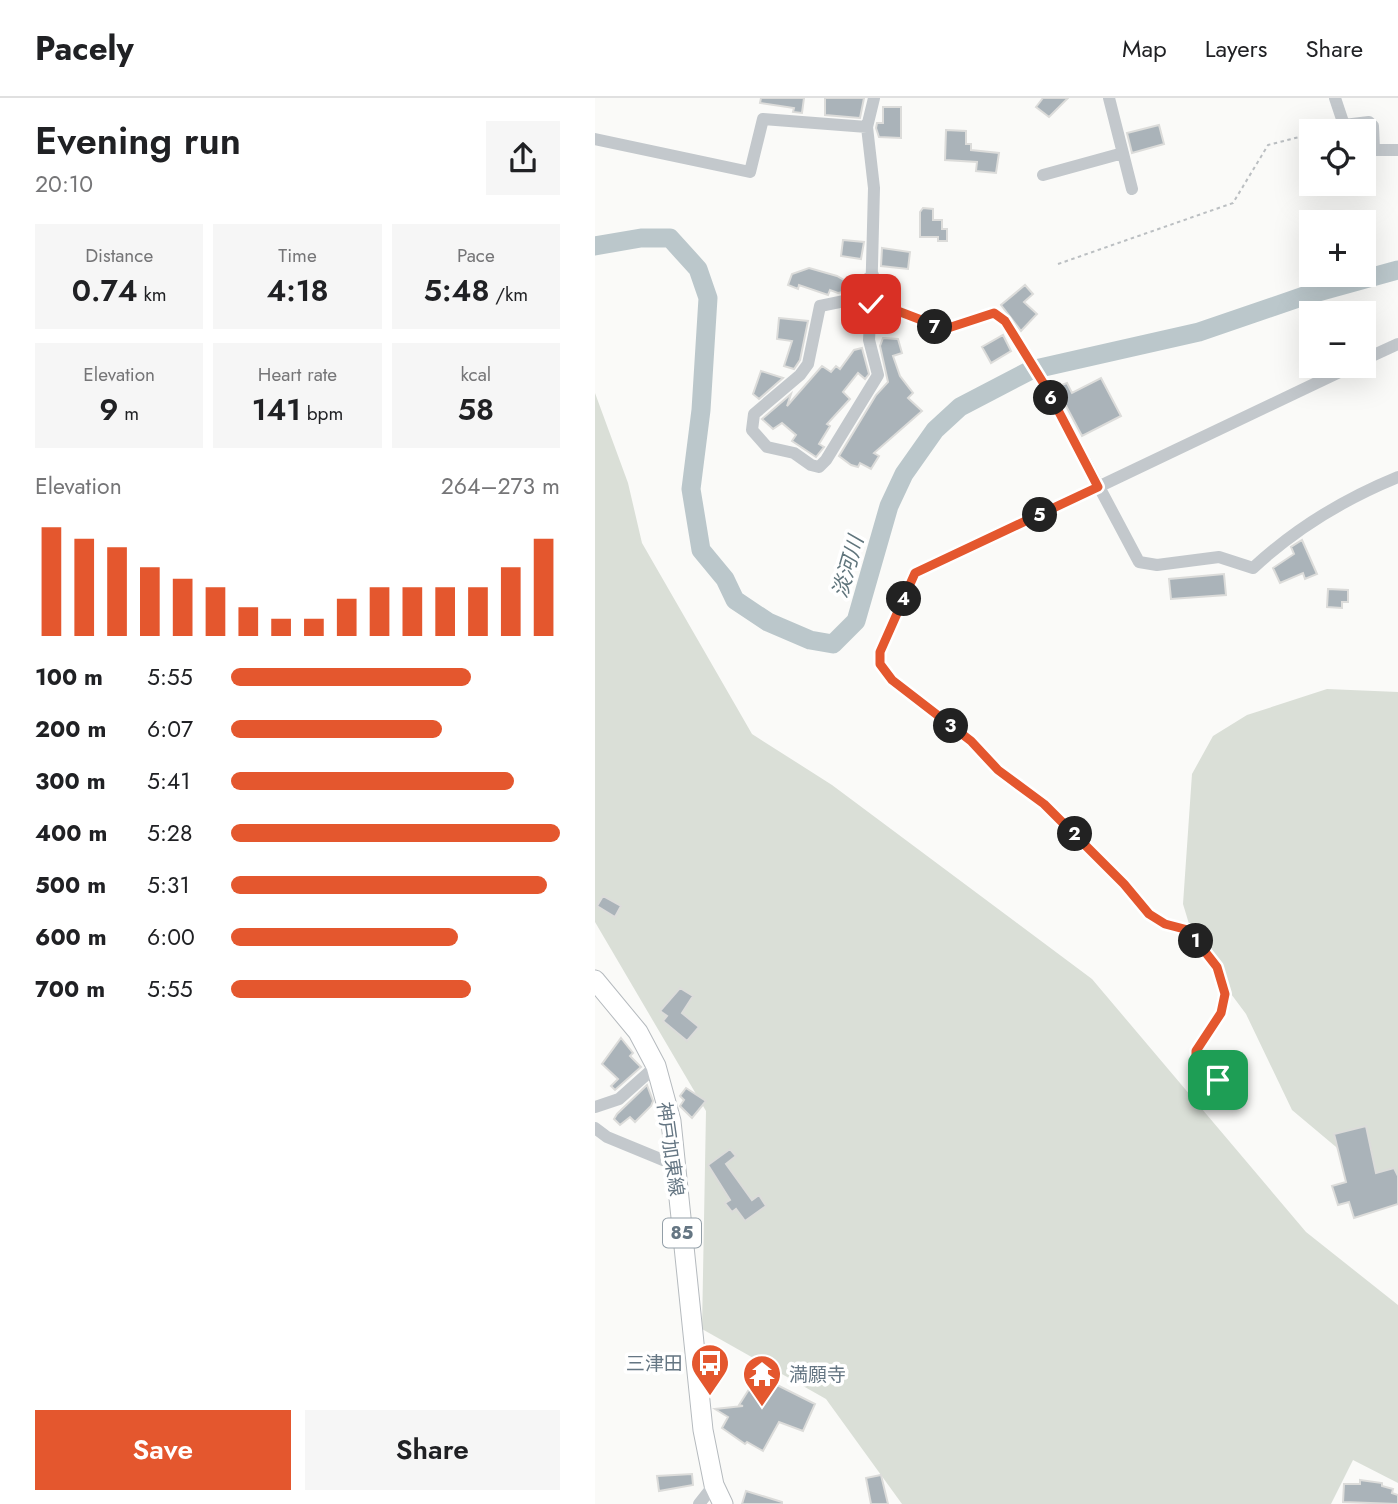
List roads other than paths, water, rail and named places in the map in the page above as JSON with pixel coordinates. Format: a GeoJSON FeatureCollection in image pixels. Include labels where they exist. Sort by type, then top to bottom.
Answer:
{"type":"FeatureCollection","features":[{"type":"Feature","properties":{"kind":"main road","name":"神戸加東線"},"geometry":{"type":"LineString","coordinates":[[595,979],[638,1032],[656,1066],[671,1121],[703,1430],[714,1485],[723,1504]]}},
{"type":"Feature","properties":{"kind":"street"},"geometry":{"type":"LineString","coordinates":[[873,275],[866,280],[859,298],[820,306],[808,364],[800,375],[754,414],[752,430],[767,447],[794,453],[811,466],[819,467],[826,460],[878,375],[869,340],[873,275],[874,188],[867,127],[874,98]]}},
{"type":"Feature","properties":{"kind":"street"},"geometry":{"type":"LineString","coordinates":[[1109,98],[1132,189]]}},
{"type":"Feature","properties":{"kind":"street"},"geometry":{"type":"LineString","coordinates":[[1335,98],[1343,125],[1369,122],[1373,126],[1374,150],[1398,150]]}},
{"type":"Feature","properties":{"kind":"street"},"geometry":{"type":"LineString","coordinates":[[595,139],[750,172],[764,119],[867,127]]}},
{"type":"Feature","properties":{"kind":"street"},"geometry":{"type":"LineString","coordinates":[[1043,175],[1123,153]]}},
{"type":"Feature","properties":{"kind":"street"},"geometry":{"type":"LineString","coordinates":[[871,304],[882,305],[945,329],[994,313],[1005,321],[1047,389],[1139,562],[1157,565],[1219,556],[1253,568],[1277,545],[1349,497],[1398,477]]}},
{"type":"Feature","properties":{"kind":"street"},"geometry":{"type":"LineString","coordinates":[[1376,354],[1398,344]]}},
{"type":"Feature","properties":{"kind":"street"},"geometry":{"type":"LineString","coordinates":[[1098,487],[1327,378]]}},
{"type":"Feature","properties":{"kind":"street"},"geometry":{"type":"LineString","coordinates":[[595,1107],[619,1099],[656,1066]]}},
{"type":"Feature","properties":{"kind":"street"},"geometry":{"type":"LineString","coordinates":[[595,1128],[607,1137],[675,1164]]}},
{"type":"Feature","properties":{"kind":"street"},"geometry":{"type":"LineString","coordinates":[[699,1504],[714,1485]]}},
{"type":"Feature","properties":{"kind":"waterway","name":"淡河川"},"geometry":{"type":"LineString","coordinates":[[595,246],[641,238],[670,238],[698,269],[708,298],[701,410],[691,489],[701,550],[725,579],[735,600],[768,622],[810,640],[833,644],[856,621],[889,506],[904,474],[935,430],[960,407],[1031,370],[1199,332],[1307,295],[1398,270]]}},
{"type":"Feature","properties":{"kind":"place","name":"三津田"},"geometry":{"type":"Point","coordinates":[710,1397]}},
{"type":"Feature","properties":{"kind":"place","name":"満願寺"},"geometry":{"type":"Point","coordinates":[762,1408]}}]}
